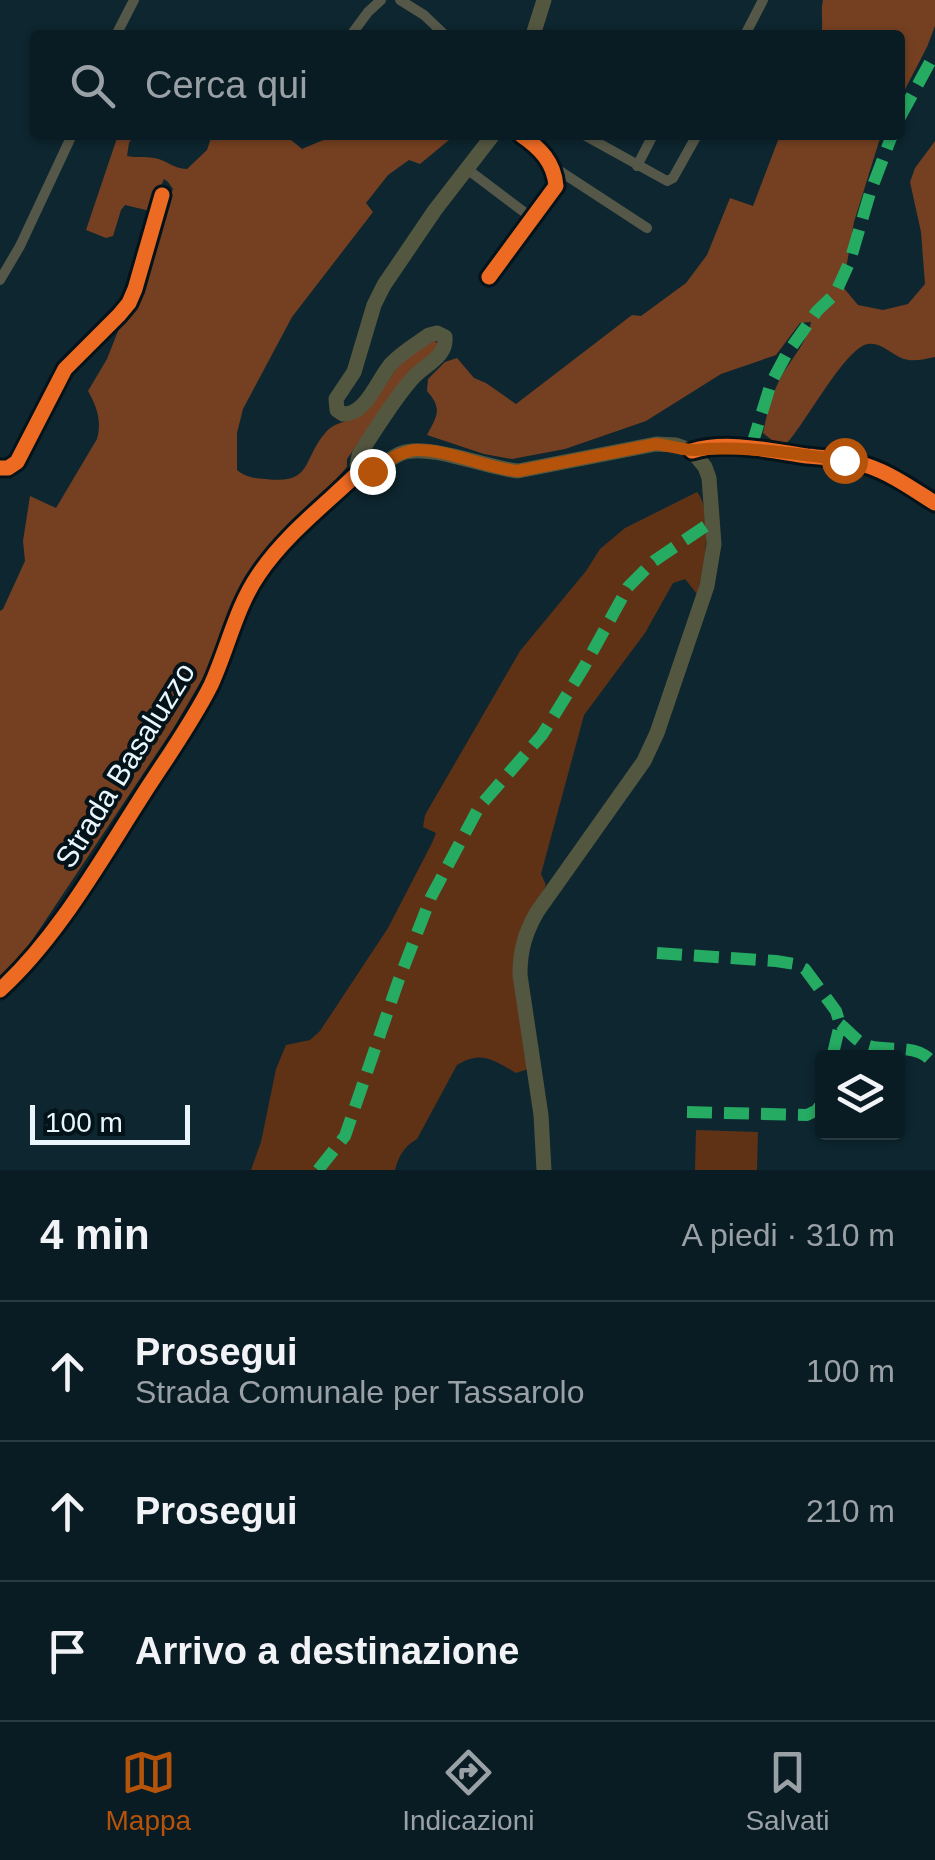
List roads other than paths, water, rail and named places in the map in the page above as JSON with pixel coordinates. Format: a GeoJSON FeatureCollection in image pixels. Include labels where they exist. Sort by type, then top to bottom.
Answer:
{"type":"FeatureCollection","features":[{"type":"Feature","properties":{"kind":"main road"},"geometry":{"type":"LineString","coordinates":[[534,30],[544,0]]}},
{"type":"Feature","properties":{"kind":"main road"},"geometry":{"type":"LineString","coordinates":[[489,140],[434,210],[384,285],[354,372],[336,399],[340,412],[353,413],[398,357],[429,335],[444,337],[442,353],[412,379],[362,450],[357,461],[360,471],[368,473],[416,450],[518,471],[656,444],[676,445],[692,451],[705,467],[714,544],[707,586],[644,761],[538,912],[526,931],[520,953],[541,1115],[544,1170]]}},
{"type":"Feature","properties":{"kind":"main road"},"geometry":{"type":"LineString","coordinates":[[692,451],[705,447],[751,448],[844,460],[868,466],[935,503]]}},
{"type":"Feature","properties":{"kind":"main road","name":"Strada Basaluzzo"},"geometry":{"type":"LineString","coordinates":[[0,990],[22,970],[76,898],[184,730],[211,684],[257,576],[280,546],[360,471]]}},
{"type":"Feature","properties":{"kind":"street"},"geometry":{"type":"LineString","coordinates":[[119,30],[134,0]]}},
{"type":"Feature","properties":{"kind":"street"},"geometry":{"type":"LineString","coordinates":[[355,30],[381,0]]}},
{"type":"Feature","properties":{"kind":"street"},"geometry":{"type":"LineString","coordinates":[[400,0],[440,30]]}},
{"type":"Feature","properties":{"kind":"street"},"geometry":{"type":"LineString","coordinates":[[748,30],[763,0]]}},
{"type":"Feature","properties":{"kind":"street"},"geometry":{"type":"LineString","coordinates":[[0,280],[70,140]]}},
{"type":"Feature","properties":{"kind":"street"},"geometry":{"type":"LineString","coordinates":[[489,276],[556,186],[542,150],[528,140]]}},
{"type":"Feature","properties":{"kind":"street"},"geometry":{"type":"LineString","coordinates":[[593,140],[664,181],[669,181],[682,164],[694,140]]}},
{"type":"Feature","properties":{"kind":"street"},"geometry":{"type":"LineString","coordinates":[[638,166],[651,140]]}},
{"type":"Feature","properties":{"kind":"street"},"geometry":{"type":"LineString","coordinates":[[551,166],[647,228]]}},
{"type":"Feature","properties":{"kind":"street"},"geometry":{"type":"LineString","coordinates":[[467,168],[532,218]]}},
{"type":"Feature","properties":{"kind":"street"},"geometry":{"type":"LineString","coordinates":[[0,468],[17,462],[65,369],[129,303],[162,195]]}}]}
